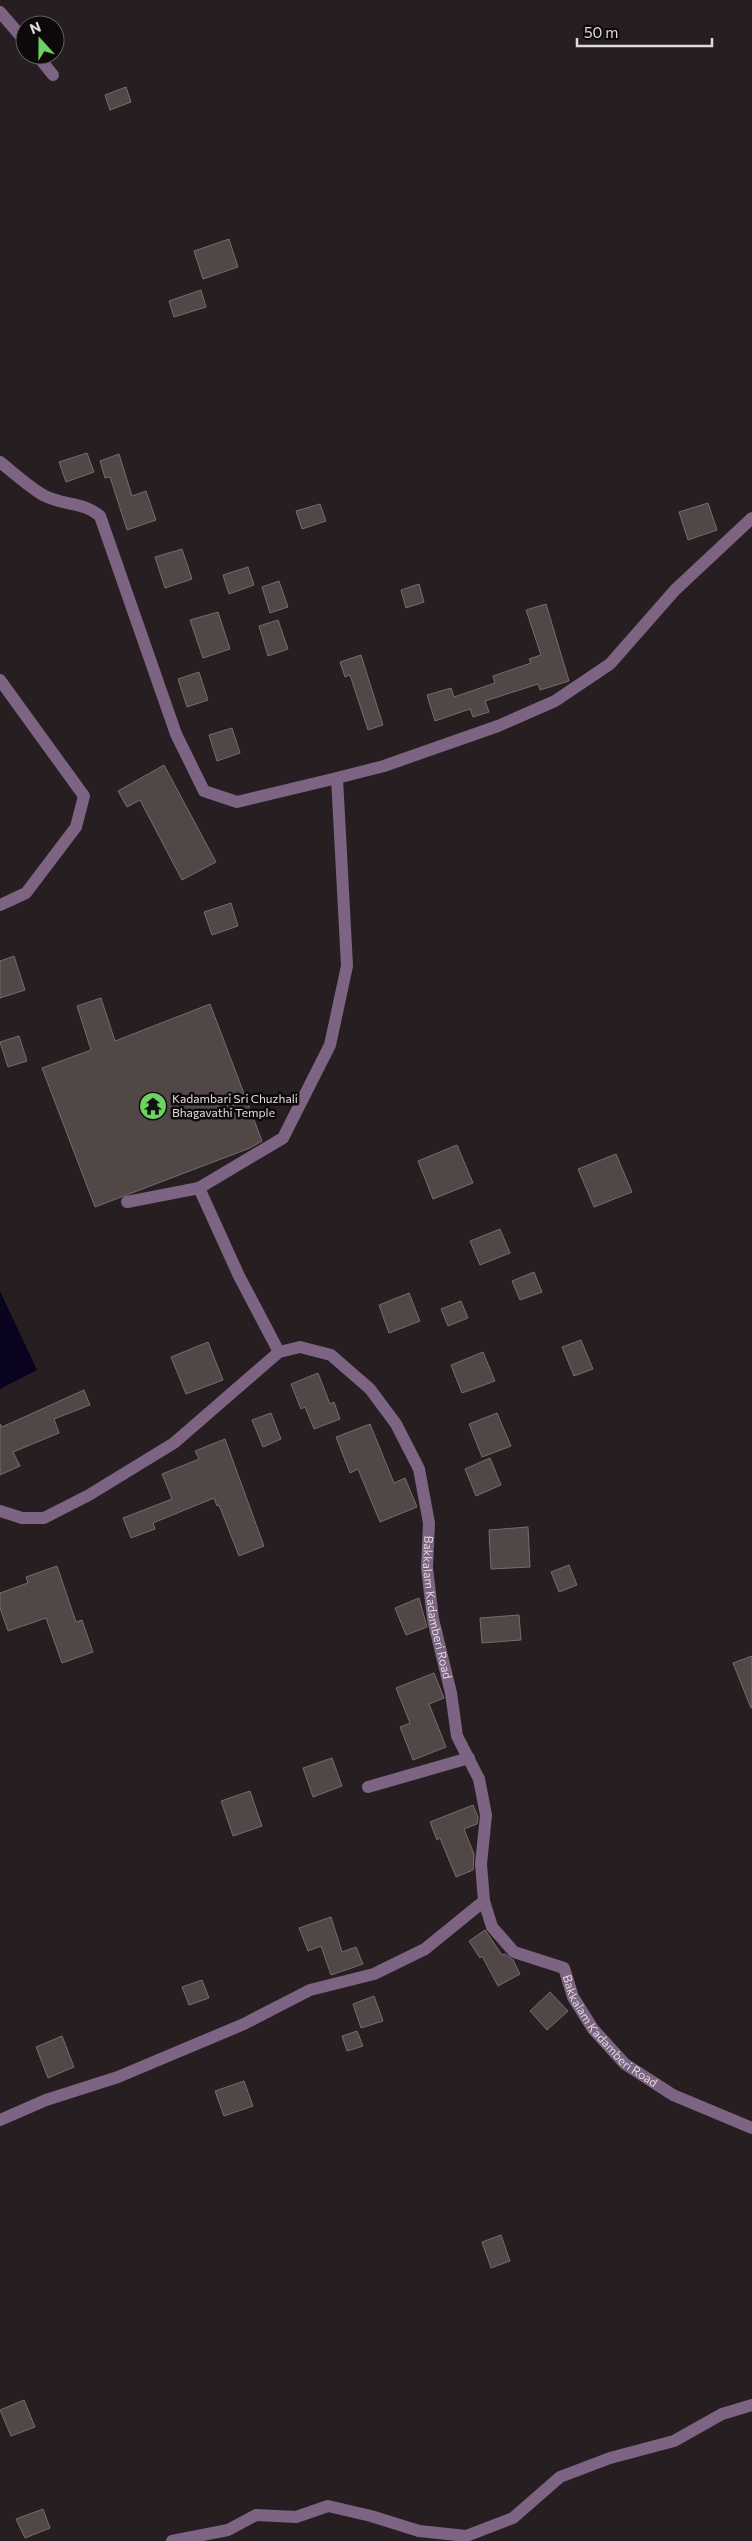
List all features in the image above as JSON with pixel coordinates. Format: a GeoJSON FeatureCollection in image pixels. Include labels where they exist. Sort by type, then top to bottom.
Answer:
{"type":"FeatureCollection","features":[{"type":"Feature","properties":{"kind":"street"},"geometry":{"type":"LineString","coordinates":[[0,12],[15,29]]}},
{"type":"Feature","properties":{"kind":"street"},"geometry":{"type":"LineString","coordinates":[[45,65],[53,75]]}},
{"type":"Feature","properties":{"kind":"street"},"geometry":{"type":"LineString","coordinates":[[0,462],[43,494],[61,502],[90,507],[100,516],[176,734],[204,791],[237,802],[384,766],[498,726],[555,701],[610,664],[675,590],[752,518]]}},
{"type":"Feature","properties":{"kind":"street"},"geometry":{"type":"LineString","coordinates":[[0,680],[84,796],[76,827],[26,893],[0,905]]}},
{"type":"Feature","properties":{"kind":"street"},"geometry":{"type":"LineString","coordinates":[[127,1202],[199,1188],[283,1138],[330,1045],[347,966],[337,778]]}},
{"type":"Feature","properties":{"kind":"street"},"geometry":{"type":"LineString","coordinates":[[199,1188],[238,1276],[279,1352]]}},
{"type":"Feature","properties":{"kind":"street","name":"Bakkalam Kadamberi Road"},"geometry":{"type":"LineString","coordinates":[[0,1510],[22,1518],[44,1518],[89,1495],[174,1444],[279,1352],[300,1346],[331,1355],[370,1389],[396,1424],[419,1468],[429,1523],[427,1568],[433,1619],[451,1693],[457,1736],[480,1779],[486,1815],[481,1864],[484,1901],[492,1926],[514,1952],[564,1968],[573,1997],[593,2029],[625,2064],[673,2095],[752,2128]]}},
{"type":"Feature","properties":{"kind":"street"},"geometry":{"type":"LineString","coordinates":[[368,1787],[469,1758]]}},
{"type":"Feature","properties":{"kind":"street"},"geometry":{"type":"LineString","coordinates":[[0,2120],[46,2100],[118,2077],[244,2024],[310,1990],[374,1974],[425,1949],[484,1901]]}},
{"type":"Feature","properties":{"kind":"street"},"geometry":{"type":"LineString","coordinates":[[172,2541],[228,2530],[256,2515],[296,2517],[328,2506],[371,2516],[419,2531],[466,2536],[513,2518],[560,2477],[610,2458],[674,2441],[722,2414],[752,2405]]}},
{"type":"Feature","properties":{"kind":"shaded area"},"geometry":{"type":"Polygon","coordinates":[[[0,1291],[37,1370],[0,1389],[0,1291]]]}},
{"type":"Feature","properties":{"kind":"building"},"geometry":{"type":"Polygon","coordinates":[[[126,87],[131,102],[110,110],[105,95],[126,87]]]}},
{"type":"Feature","properties":{"kind":"building"},"geometry":{"type":"Polygon","coordinates":[[[229,239],[238,267],[203,279],[194,251],[229,239]]]}},
{"type":"Feature","properties":{"kind":"building"},"geometry":{"type":"Polygon","coordinates":[[[201,290],[206,307],[174,317],[169,301],[201,290]]]}},
{"type":"Feature","properties":{"kind":"building"},"geometry":{"type":"Polygon","coordinates":[[[87,453],[94,472],[66,482],[59,462],[87,453]]]}},
{"type":"Feature","properties":{"kind":"building"},"geometry":{"type":"Polygon","coordinates":[[[119,454],[132,496],[146,491],[156,520],[127,530],[110,477],[105,478],[100,461],[119,454]]]}},
{"type":"Feature","properties":{"kind":"building"},"geometry":{"type":"Polygon","coordinates":[[[708,503],[717,530],[688,540],[679,512],[708,503]]]}},
{"type":"Feature","properties":{"kind":"building"},"geometry":{"type":"Polygon","coordinates":[[[320,504],[326,521],[302,529],[296,511],[320,504]]]}},
{"type":"Feature","properties":{"kind":"building"},"geometry":{"type":"Polygon","coordinates":[[[182,549],[192,579],[165,588],[155,557],[182,549]]]}},
{"type":"Feature","properties":{"kind":"building"},"geometry":{"type":"Polygon","coordinates":[[[248,567],[254,585],[229,594],[223,575],[248,567]]]}},
{"type":"Feature","properties":{"kind":"building"},"geometry":{"type":"Polygon","coordinates":[[[279,581],[288,607],[270,613],[262,587],[279,581]]]}},
{"type":"Feature","properties":{"kind":"building"},"geometry":{"type":"Polygon","coordinates":[[[419,584],[424,602],[406,608],[401,590],[419,584]]]}},
{"type":"Feature","properties":{"kind":"building"},"geometry":{"type":"Polygon","coordinates":[[[546,604],[569,681],[540,690],[538,684],[485,701],[489,712],[473,717],[470,709],[435,721],[427,695],[451,688],[454,697],[495,683],[493,676],[531,663],[529,659],[541,655],[526,610],[546,604]]]}},
{"type":"Feature","properties":{"kind":"building"},"geometry":{"type":"Polygon","coordinates":[[[218,612],[230,649],[203,658],[190,620],[218,612]]]}},
{"type":"Feature","properties":{"kind":"building"},"geometry":{"type":"Polygon","coordinates":[[[278,620],[288,649],[268,656],[259,626],[278,620]]]}},
{"type":"Feature","properties":{"kind":"building"},"geometry":{"type":"Polygon","coordinates":[[[361,655],[383,725],[368,730],[350,675],[345,677],[340,662],[361,655]]]}},
{"type":"Feature","properties":{"kind":"building"},"geometry":{"type":"Polygon","coordinates":[[[199,672],[208,700],[187,707],[178,679],[199,672]]]}},
{"type":"Feature","properties":{"kind":"building"},"geometry":{"type":"Polygon","coordinates":[[[232,728],[240,753],[217,761],[209,735],[232,728]]]}},
{"type":"Feature","properties":{"kind":"building"},"geometry":{"type":"Polygon","coordinates":[[[164,765],[216,862],[182,880],[140,800],[127,807],[118,791],[164,765]]]}},
{"type":"Feature","properties":{"kind":"building"},"geometry":{"type":"Polygon","coordinates":[[[231,903],[238,926],[212,935],[204,912],[231,903]]]}},
{"type":"Feature","properties":{"kind":"building"},"geometry":{"type":"Polygon","coordinates":[[[14,956],[25,990],[0,998],[0,961],[14,956]]]}},
{"type":"Feature","properties":{"kind":"building","name":"Kadambari Sri Chuzhali Bhagavathi Temple"},"geometry":{"type":"Polygon","coordinates":[[[101,998],[115,1041],[210,1004],[262,1141],[250,1148],[95,1207],[42,1068],[91,1050],[77,1006],[101,998]]]}},
{"type":"Feature","properties":{"kind":"building"},"geometry":{"type":"Polygon","coordinates":[[[19,1036],[27,1061],[8,1067],[0,1042],[19,1036]]]}},
{"type":"Feature","properties":{"kind":"building"},"geometry":{"type":"Polygon","coordinates":[[[457,1145],[473,1183],[433,1199],[418,1161],[457,1145]]]}},
{"type":"Feature","properties":{"kind":"building"},"geometry":{"type":"Polygon","coordinates":[[[616,1154],[632,1192],[594,1207],[578,1169],[616,1154]]]}},
{"type":"Feature","properties":{"kind":"building"},"geometry":{"type":"Polygon","coordinates":[[[500,1229],[510,1253],[480,1265],[470,1241],[500,1229]]]}},
{"type":"Feature","properties":{"kind":"building"},"geometry":{"type":"Polygon","coordinates":[[[534,1272],[542,1292],[520,1300],[512,1281],[534,1272]]]}},
{"type":"Feature","properties":{"kind":"building"},"geometry":{"type":"Polygon","coordinates":[[[409,1293],[420,1321],[389,1333],[379,1305],[409,1293]]]}},
{"type":"Feature","properties":{"kind":"building"},"geometry":{"type":"Polygon","coordinates":[[[461,1301],[468,1318],[448,1326],[441,1309],[461,1301]]]}},
{"type":"Feature","properties":{"kind":"building"},"geometry":{"type":"Polygon","coordinates":[[[581,1340],[593,1369],[574,1376],[562,1347],[581,1340]]]}},
{"type":"Feature","properties":{"kind":"building"},"geometry":{"type":"Polygon","coordinates":[[[208,1342],[223,1380],[186,1394],[171,1357],[208,1342]]]}},
{"type":"Feature","properties":{"kind":"building"},"geometry":{"type":"Polygon","coordinates":[[[483,1352],[495,1381],[462,1393],[451,1365],[483,1352]]]}},
{"type":"Feature","properties":{"kind":"building"},"geometry":{"type":"Polygon","coordinates":[[[318,1373],[330,1404],[334,1402],[340,1419],[314,1429],[305,1407],[301,1409],[291,1384],[318,1373]]]}},
{"type":"Feature","properties":{"kind":"building"},"geometry":{"type":"Polygon","coordinates":[[[84,1390],[90,1405],[54,1419],[59,1433],[13,1452],[20,1466],[0,1475],[0,1424],[2,1427],[84,1390]]]}},
{"type":"Feature","properties":{"kind":"building"},"geometry":{"type":"Polygon","coordinates":[[[271,1413],[281,1439],[263,1447],[252,1420],[271,1413]]]}},
{"type":"Feature","properties":{"kind":"building"},"geometry":{"type":"Polygon","coordinates":[[[497,1413],[511,1446],[482,1457],[469,1424],[497,1413]]]}},
{"type":"Feature","properties":{"kind":"building"},"geometry":{"type":"Polygon","coordinates":[[[370,1424],[394,1483],[405,1478],[417,1507],[380,1522],[358,1469],[350,1473],[336,1437],[370,1424]]]}},
{"type":"Feature","properties":{"kind":"building"},"geometry":{"type":"Polygon","coordinates":[[[225,1439],[264,1546],[239,1556],[219,1505],[217,1506],[214,1498],[153,1523],[155,1529],[131,1538],[123,1518],[172,1499],[162,1474],[199,1459],[195,1451],[225,1439]]]}},
{"type":"Feature","properties":{"kind":"building"},"geometry":{"type":"Polygon","coordinates":[[[490,1458],[501,1485],[476,1496],[465,1469],[490,1458]]]}},
{"type":"Feature","properties":{"kind":"building"},"geometry":{"type":"Polygon","coordinates":[[[528,1527],[530,1567],[491,1569],[489,1530],[528,1527]]]}},
{"type":"Feature","properties":{"kind":"building"},"geometry":{"type":"Polygon","coordinates":[[[569,1565],[577,1585],[559,1592],[551,1572],[569,1565]]]}},
{"type":"Feature","properties":{"kind":"building"},"geometry":{"type":"Polygon","coordinates":[[[57,1566],[76,1622],[82,1620],[93,1652],[62,1663],[46,1618],[8,1631],[0,1608],[0,1593],[28,1583],[26,1577],[57,1566]]]}},
{"type":"Feature","properties":{"kind":"building"},"geometry":{"type":"Polygon","coordinates":[[[419,1598],[427,1627],[406,1635],[395,1608],[419,1598]]]}},
{"type":"Feature","properties":{"kind":"building"},"geometry":{"type":"Polygon","coordinates":[[[519,1615],[521,1640],[482,1643],[480,1618],[519,1615]]]}},
{"type":"Feature","properties":{"kind":"building"},"geometry":{"type":"Polygon","coordinates":[[[752,1656],[752,1708],[751,1708],[733,1663],[752,1656]]]}},
{"type":"Feature","properties":{"kind":"building"},"geometry":{"type":"Polygon","coordinates":[[[434,1673],[444,1698],[429,1704],[446,1747],[413,1760],[400,1727],[410,1723],[396,1688],[434,1673]]]}},
{"type":"Feature","properties":{"kind":"building"},"geometry":{"type":"Polygon","coordinates":[[[332,1758],[342,1786],[313,1797],[303,1768],[332,1758]]]}},
{"type":"Feature","properties":{"kind":"building"},"geometry":{"type":"Polygon","coordinates":[[[250,1791],[262,1826],[233,1836],[221,1801],[250,1791]]]}},
{"type":"Feature","properties":{"kind":"building"},"geometry":{"type":"Polygon","coordinates":[[[473,1805],[478,1817],[477,1824],[464,1829],[474,1854],[473,1870],[456,1877],[440,1838],[437,1840],[430,1822],[473,1805]]]}},
{"type":"Feature","properties":{"kind":"building"},"geometry":{"type":"Polygon","coordinates":[[[331,1917],[342,1952],[356,1947],[363,1964],[331,1975],[321,1946],[308,1951],[299,1928],[331,1917]]]}},
{"type":"Feature","properties":{"kind":"building"},"geometry":{"type":"Polygon","coordinates":[[[485,1930],[502,1955],[505,1954],[513,1960],[520,1974],[498,1986],[482,1956],[480,1958],[469,1941],[485,1930]]]}},
{"type":"Feature","properties":{"kind":"building"},"geometry":{"type":"Polygon","coordinates":[[[202,1980],[209,1998],[189,2005],[182,1987],[202,1980]]]}},
{"type":"Feature","properties":{"kind":"building"},"geometry":{"type":"Polygon","coordinates":[[[550,1992],[568,2011],[547,2030],[530,2011],[550,1992]]]}},
{"type":"Feature","properties":{"kind":"building"},"geometry":{"type":"Polygon","coordinates":[[[374,1996],[383,2021],[361,2028],[353,2004],[374,1996]]]}},
{"type":"Feature","properties":{"kind":"building"},"geometry":{"type":"Polygon","coordinates":[[[357,2031],[363,2046],[347,2051],[342,2036],[357,2031]]]}},
{"type":"Feature","properties":{"kind":"building"},"geometry":{"type":"Polygon","coordinates":[[[62,2036],[74,2067],[48,2078],[36,2047],[62,2036]]]}},
{"type":"Feature","properties":{"kind":"building"},"geometry":{"type":"Polygon","coordinates":[[[244,2081],[253,2106],[224,2116],[215,2091],[244,2081]]]}},
{"type":"Feature","properties":{"kind":"building"},"geometry":{"type":"Polygon","coordinates":[[[501,2235],[510,2261],[491,2268],[482,2242],[501,2235]]]}},
{"type":"Feature","properties":{"kind":"building"},"geometry":{"type":"Polygon","coordinates":[[[24,2400],[35,2427],[11,2436],[0,2410],[24,2400]]]}},
{"type":"Feature","properties":{"kind":"building"},"geometry":{"type":"Polygon","coordinates":[[[43,2509],[50,2528],[25,2538],[16,2519],[43,2509]]]}},
{"type":"Feature","properties":{"kind":"place","name":"Kadambari Sri Chuzhali Bhagavathi Temple"},"geometry":{"type":"Point","coordinates":[153,1106]}}]}
